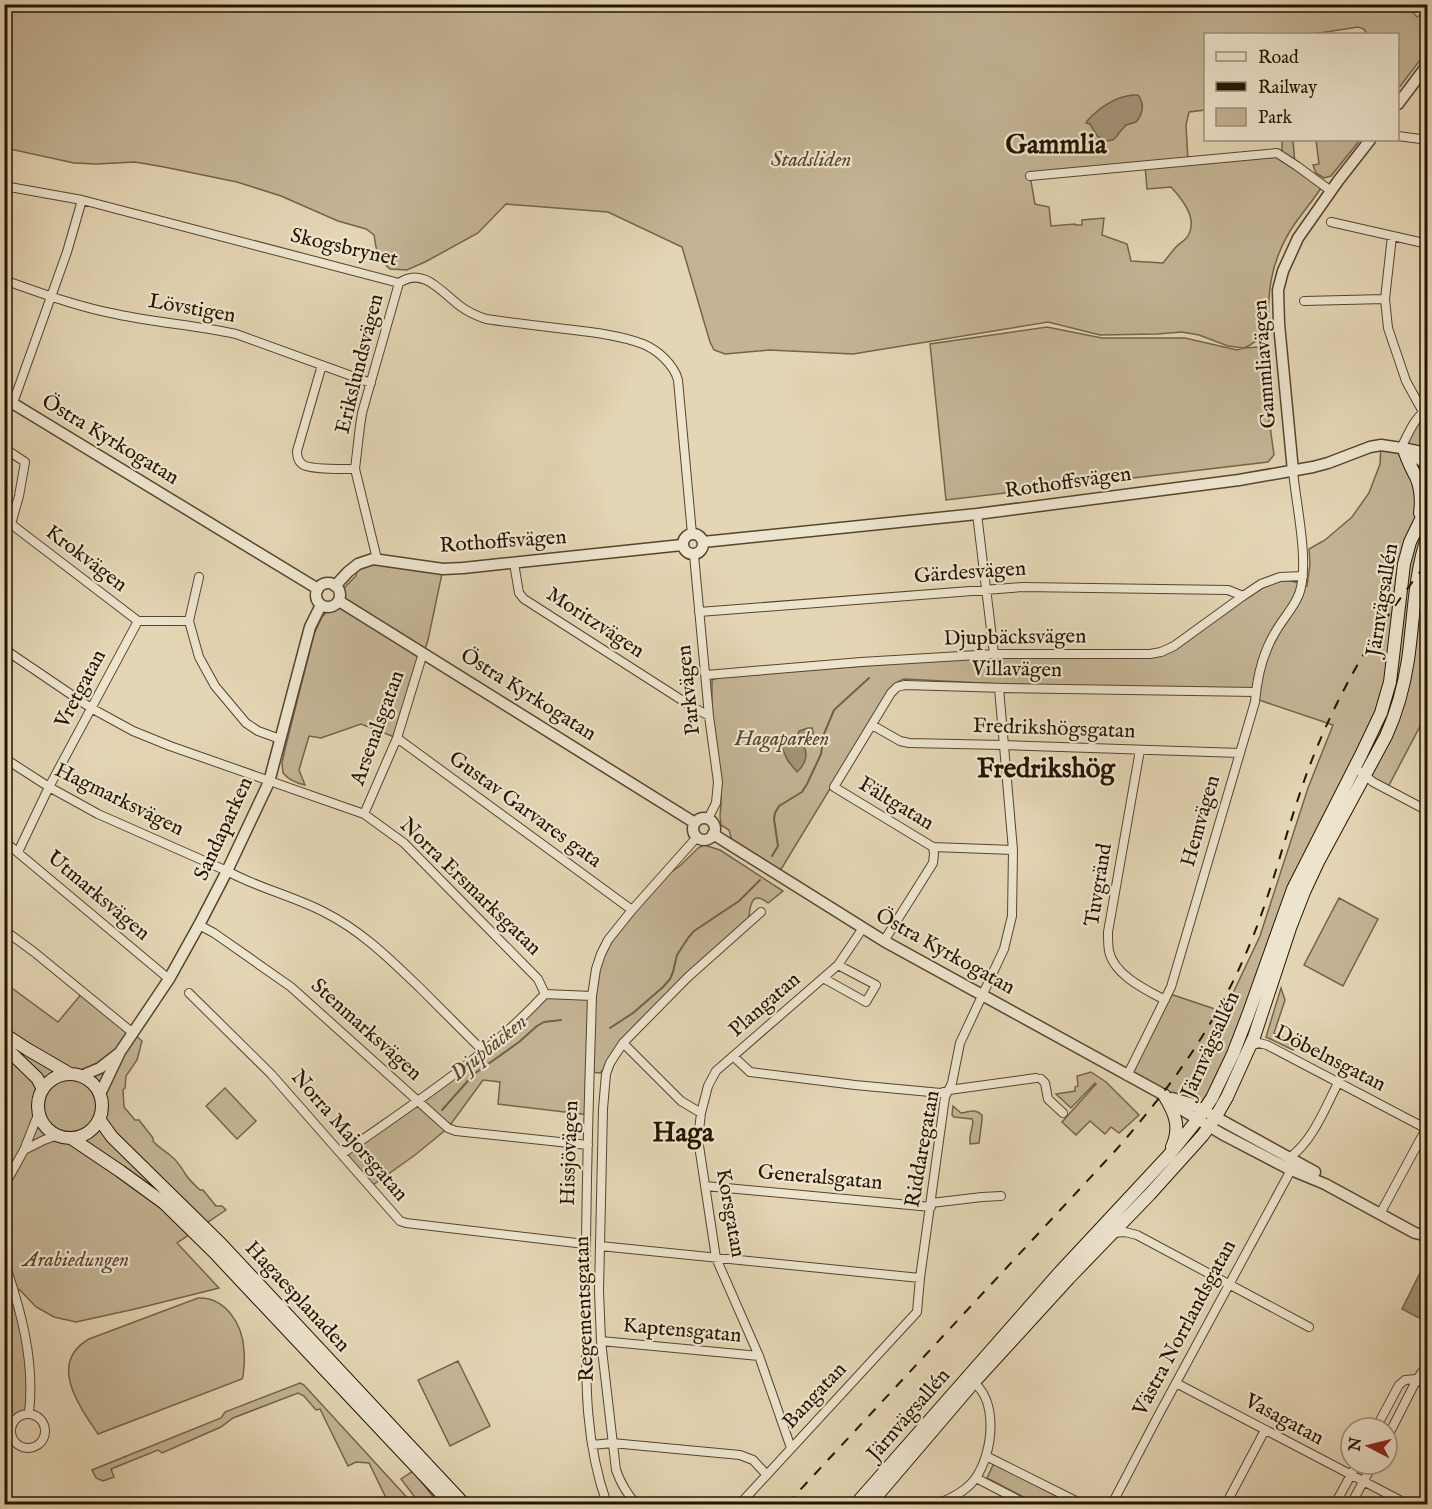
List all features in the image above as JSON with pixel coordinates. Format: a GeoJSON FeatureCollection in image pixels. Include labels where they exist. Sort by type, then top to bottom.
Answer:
{"type":"FeatureCollection","features":[{"type":"Feature","properties":{"kind":"main road"},"geometry":{"type":"LineString","coordinates":[[1402,448],[1428,454]]}},
{"type":"Feature","properties":{"kind":"main road"},"geometry":{"type":"LineString","coordinates":[[1402,448],[1421,492],[1419,520]]}},
{"type":"Feature","properties":{"kind":"main road","name":"Järnvägsallén"},"geometry":{"type":"LineString","coordinates":[[971,1380],[1113,1233],[1203,1135],[1227,1097],[1259,1024],[1304,892],[1360,772],[1386,698],[1393,662],[1403,573],[1410,542],[1428,505]]}},
{"type":"Feature","properties":{"kind":"main road","name":"Järnvägsallén"},"geometry":{"type":"LineString","coordinates":[[856,1504],[872,1496],[1067,1265],[1169,1155],[1212,1098],[1233,1054],[1293,889],[1360,772],[1390,727],[1402,691],[1408,660],[1418,567],[1428,535]]}},
{"type":"Feature","properties":{"kind":"main road"},"geometry":{"type":"LineString","coordinates":[[4,1034],[27,1049],[92,1082],[100,1094],[102,1108],[95,1126],[82,1135],[64,1136],[46,1127],[39,1112],[39,1101],[43,1089],[56,1077],[76,1075]]}},
{"type":"Feature","properties":{"kind":"main road"},"geometry":{"type":"LineString","coordinates":[[4,1047],[37,1078],[43,1089]]}},
{"type":"Feature","properties":{"kind":"main road"},"geometry":{"type":"LineString","coordinates":[[1164,1095],[1174,1112],[1176,1124],[1176,1137],[1169,1155]]}},
{"type":"Feature","properties":{"kind":"main road","name":"Hagaesplanaden"},"geometry":{"type":"LineString","coordinates":[[99,1119],[112,1137],[221,1244],[448,1498]]}},
{"type":"Feature","properties":{"kind":"main road","name":"Hagaesplanaden"},"geometry":{"type":"LineString","coordinates":[[64,1136],[120,1171],[164,1203],[214,1252],[448,1498],[464,1504]]}},
{"type":"Feature","properties":{"kind":"main road"},"geometry":{"type":"LineString","coordinates":[[448,1498],[471,1504]]}},
{"type":"Feature","properties":{"kind":"street"},"geometry":{"type":"LineString","coordinates":[[1399,103],[1428,64]]}},
{"type":"Feature","properties":{"kind":"street"},"geometry":{"type":"LineString","coordinates":[[1399,136],[1428,140]]}},
{"type":"Feature","properties":{"kind":"street","name":"Gammliavägen"},"geometry":{"type":"LineString","coordinates":[[1303,576],[1303,551],[1293,471],[1279,324],[1278,290],[1283,271],[1298,238],[1369,141]]}},
{"type":"Feature","properties":{"kind":"street"},"geometry":{"type":"LineString","coordinates":[[1030,176],[1277,153],[1331,191]]}},
{"type":"Feature","properties":{"kind":"street","name":"Skogsbrynet"},"geometry":{"type":"LineString","coordinates":[[4,186],[82,200],[399,283],[406,278],[427,280],[460,306],[486,319],[599,333],[645,344],[658,353],[672,368],[678,380],[692,534]]}},
{"type":"Feature","properties":{"kind":"street"},"geometry":{"type":"LineString","coordinates":[[9,401],[51,297],[82,200]]}},
{"type":"Feature","properties":{"kind":"street"},"geometry":{"type":"LineString","coordinates":[[1331,222],[1428,244]]}},
{"type":"Feature","properties":{"kind":"street"},"geometry":{"type":"LineString","coordinates":[[1392,236],[1385,299],[1388,328],[1406,381],[1425,411],[1413,424],[1402,448],[1428,465]]}},
{"type":"Feature","properties":{"kind":"street","name":"Lövstigen"},"geometry":{"type":"LineString","coordinates":[[4,280],[51,297],[116,314],[236,334],[371,383]]}},
{"type":"Feature","properties":{"kind":"street","name":"Erikslundsvägen"},"geometry":{"type":"LineString","coordinates":[[377,559],[355,469],[360,426],[399,283]]}},
{"type":"Feature","properties":{"kind":"street"},"geometry":{"type":"LineString","coordinates":[[1304,301],[1385,299]]}},
{"type":"Feature","properties":{"kind":"street"},"geometry":{"type":"LineString","coordinates":[[322,365],[297,457],[300,463],[307,467],[355,469]]}},
{"type":"Feature","properties":{"kind":"street","name":"Östra Kyrkogatan"},"geometry":{"type":"LineString","coordinates":[[9,401],[318,589]]}},
{"type":"Feature","properties":{"kind":"street","name":"Rothoffsvägen"},"geometry":{"type":"LineString","coordinates":[[703,542],[977,514],[1239,480],[1328,463],[1370,447],[1381,445],[1402,448]]}},
{"type":"Feature","properties":{"kind":"street"},"geometry":{"type":"LineString","coordinates":[[4,448],[25,462],[19,496],[8,525]]}},
{"type":"Feature","properties":{"kind":"street"},"geometry":{"type":"LineString","coordinates":[[977,514],[994,654]]}},
{"type":"Feature","properties":{"kind":"street","name":"Krokvägen"},"geometry":{"type":"LineString","coordinates":[[8,525],[138,621]]}},
{"type":"Feature","properties":{"kind":"street"},"geometry":{"type":"LineString","coordinates":[[692,534],[700,536],[703,542],[701,551],[694,555],[687,553],[682,545],[684,538],[692,534]]}},
{"type":"Feature","properties":{"kind":"street","name":"Rothoffsvägen"},"geometry":{"type":"LineString","coordinates":[[377,559],[443,569],[682,545]]}},
{"type":"Feature","properties":{"kind":"street","name":"Parkvägen"},"geometry":{"type":"LineString","coordinates":[[694,555],[718,782],[716,803],[708,819]]}},
{"type":"Feature","properties":{"kind":"street"},"geometry":{"type":"LineString","coordinates":[[335,586],[358,564],[377,559]]}},
{"type":"Feature","properties":{"kind":"street","name":"Moritzvägen"},"geometry":{"type":"LineString","coordinates":[[514,563],[519,592],[524,599],[710,716]]}},
{"type":"Feature","properties":{"kind":"street","name":"Djupbäcksvägen"},"geometry":{"type":"LineString","coordinates":[[706,675],[994,654],[1150,654],[1174,646],[1243,596],[1275,578],[1303,576]]}},
{"type":"Feature","properties":{"kind":"street","name":"Hemvägen"},"geometry":{"type":"LineString","coordinates":[[1127,1076],[1171,987],[1255,702],[1263,658],[1275,631],[1299,593],[1303,576]]}},
{"type":"Feature","properties":{"kind":"street"},"geometry":{"type":"LineString","coordinates":[[199,577],[189,621],[198,657],[215,686],[246,723],[280,739]]}},
{"type":"Feature","properties":{"kind":"street"},"geometry":{"type":"LineString","coordinates":[[326,584],[335,586],[340,595],[339,601],[329,607],[321,605],[316,598],[318,589],[326,584]]}},
{"type":"Feature","properties":{"kind":"street","name":"Gärdesvägen"},"geometry":{"type":"LineString","coordinates":[[699,612],[1023,587],[1216,589],[1228,590],[1243,596]]}},
{"type":"Feature","properties":{"kind":"street","name":"Östra Kyrkogatan"},"geometry":{"type":"LineString","coordinates":[[339,601],[695,823]]}},
{"type":"Feature","properties":{"kind":"street","name":"Sandaparken"},"geometry":{"type":"LineString","coordinates":[[100,1094],[120,1052],[168,979],[199,925],[269,782],[310,627],[321,605]]}},
{"type":"Feature","properties":{"kind":"street"},"geometry":{"type":"LineString","coordinates":[[138,621],[189,621]]}},
{"type":"Feature","properties":{"kind":"street","name":"Vretgatan"},"geometry":{"type":"LineString","coordinates":[[18,852],[49,787],[138,621]]}},
{"type":"Feature","properties":{"kind":"street","name":"Norra Ersmarksgatan"},"geometry":{"type":"LineString","coordinates":[[4,649],[91,708],[133,731],[269,782],[364,814],[404,843],[538,979],[545,994]]}},
{"type":"Feature","properties":{"kind":"street","name":"Arsenalsgatan"},"geometry":{"type":"LineString","coordinates":[[364,814],[397,738],[423,653]]}},
{"type":"Feature","properties":{"kind":"street","name":"Villavägen"},"geometry":{"type":"LineString","coordinates":[[834,787],[891,693],[897,687],[906,685],[1256,692]]}},
{"type":"Feature","properties":{"kind":"street","name":"Riddaregatan"},"geometry":{"type":"LineString","coordinates":[[917,1312],[945,1097],[952,1083],[960,1043],[1004,950],[1011,925],[1013,850],[999,688]]}},
{"type":"Feature","properties":{"kind":"street","name":"Fredrikshögsgatan"},"geometry":{"type":"LineString","coordinates":[[872,725],[900,741],[909,743],[1240,753]]}},
{"type":"Feature","properties":{"kind":"street","name":"Gustav Garvares gata"},"geometry":{"type":"LineString","coordinates":[[397,738],[632,910]]}},
{"type":"Feature","properties":{"kind":"street","name":"Tuvgränd"},"geometry":{"type":"LineString","coordinates":[[1140,750],[1108,932],[1109,952],[1121,973],[1166,1000]]}},
{"type":"Feature","properties":{"kind":"street","name":"Hagmarksvägen"},"geometry":{"type":"LineString","coordinates":[[4,758],[49,787],[98,814],[240,878],[326,912],[382,951],[483,1051]]}},
{"type":"Feature","properties":{"kind":"street"},"geometry":{"type":"LineString","coordinates":[[1360,772],[1373,782],[1428,811]]}},
{"type":"Feature","properties":{"kind":"street","name":"Fältgatan"},"geometry":{"type":"LineString","coordinates":[[834,787],[933,847],[1013,850]]}},
{"type":"Feature","properties":{"kind":"street"},"geometry":{"type":"LineString","coordinates":[[702,818],[708,819],[715,826],[714,834],[706,839],[697,837],[694,833],[695,823],[702,818]]}},
{"type":"Feature","properties":{"kind":"street","name":"Östra Kyrkogatan"},"geometry":{"type":"LineString","coordinates":[[714,834],[862,928],[981,996],[1290,1164],[1382,1212],[1418,1227],[1426,1235]]}},
{"type":"Feature","properties":{"kind":"street","name":"Hissjövägen"},"geometry":{"type":"LineString","coordinates":[[607,1504],[596,1471],[587,1413],[585,1244],[592,996],[596,969],[608,940],[697,837]]}},
{"type":"Feature","properties":{"kind":"street","name":"Utmarksvägen"},"geometry":{"type":"LineString","coordinates":[[4,841],[168,979]]}},
{"type":"Feature","properties":{"kind":"street"},"geometry":{"type":"LineString","coordinates":[[884,941],[933,862],[933,847]]}},
{"type":"Feature","properties":{"kind":"street","name":"Regementsgatan"},"geometry":{"type":"LineString","coordinates":[[612,1443],[601,1341],[599,1291],[606,1074],[623,1043],[688,977],[761,912]]}},
{"type":"Feature","properties":{"kind":"street","name":"Stenmarksvägen"},"geometry":{"type":"LineString","coordinates":[[199,925],[291,987],[448,1128],[456,1131],[588,1145]]}},
{"type":"Feature","properties":{"kind":"street","name":"Plangatan"},"geometry":{"type":"LineString","coordinates":[[701,1113],[708,1086],[717,1071],[838,965],[862,928]]}},
{"type":"Feature","properties":{"kind":"street"},"geometry":{"type":"LineString","coordinates":[[4,930],[132,1033]]}},
{"type":"Feature","properties":{"kind":"street"},"geometry":{"type":"LineString","coordinates":[[823,978],[866,1002],[876,985],[838,965]]}},
{"type":"Feature","properties":{"kind":"street","name":"Norra Majorsgatan"},"geometry":{"type":"LineString","coordinates":[[189,993],[271,1074],[396,1217],[406,1223],[585,1244]]}},
{"type":"Feature","properties":{"kind":"street"},"geometry":{"type":"LineString","coordinates":[[342,1155],[456,1074],[545,994],[592,996]]}},
{"type":"Feature","properties":{"kind":"street"},"geometry":{"type":"LineString","coordinates":[[623,1043],[681,1101],[701,1113]]}},
{"type":"Feature","properties":{"kind":"street","name":"Döbelnsgatan"},"geometry":{"type":"LineString","coordinates":[[1250,1046],[1264,1043],[1426,1127]]}},
{"type":"Feature","properties":{"kind":"street","name":"Sandaparken"},"geometry":{"type":"LineString","coordinates":[[76,1075],[100,1068],[120,1052]]}},
{"type":"Feature","properties":{"kind":"street"},"geometry":{"type":"LineString","coordinates":[[733,1056],[750,1072],[941,1093],[949,1090],[1039,1079],[1045,1083],[1048,1099],[1063,1113]]}},
{"type":"Feature","properties":{"kind":"street","name":"Västra Norrlandsgatan"},"geometry":{"type":"LineString","coordinates":[[1112,1504],[1290,1164],[1311,1134],[1338,1083]]}},
{"type":"Feature","properties":{"kind":"street"},"geometry":{"type":"LineString","coordinates":[[4,1186],[24,1150],[39,1112]]}},
{"type":"Feature","properties":{"kind":"street","name":"Korsgatan"},"geometry":{"type":"LineString","coordinates":[[701,1113],[698,1139],[716,1258],[759,1356],[791,1449]]}},
{"type":"Feature","properties":{"kind":"street"},"geometry":{"type":"LineString","coordinates":[[1382,1212],[1426,1127]]}},
{"type":"Feature","properties":{"kind":"street"},"geometry":{"type":"LineString","coordinates":[[24,1150],[44,1140],[64,1136]]}},
{"type":"Feature","properties":{"kind":"street","name":"Generalsgatan"},"geometry":{"type":"LineString","coordinates":[[705,1186],[931,1205],[1000,1196]]}},
{"type":"Feature","properties":{"kind":"street"},"geometry":{"type":"LineString","coordinates":[[1128,1217],[1137,1235]]}},
{"type":"Feature","properties":{"kind":"street"},"geometry":{"type":"LineString","coordinates":[[1113,1233],[1125,1232],[1137,1235],[1309,1327]]}},
{"type":"Feature","properties":{"kind":"street"},"geometry":{"type":"LineString","coordinates":[[600,1246],[920,1278]]}},
{"type":"Feature","properties":{"kind":"street"},"geometry":{"type":"LineString","coordinates":[[4,1261],[19,1305],[26,1339],[31,1395],[28,1413]]}},
{"type":"Feature","properties":{"kind":"street","name":"Bangatan"},"geometry":{"type":"LineString","coordinates":[[740,1504],[917,1312]]}},
{"type":"Feature","properties":{"kind":"street","name":"Kaptensgatan"},"geometry":{"type":"LineString","coordinates":[[601,1341],[759,1356]]}},
{"type":"Feature","properties":{"kind":"street"},"geometry":{"type":"LineString","coordinates":[[1398,1416],[1417,1379],[1428,1364]]}},
{"type":"Feature","properties":{"kind":"street"},"geometry":{"type":"LineString","coordinates":[[1383,1416],[1405,1380],[1417,1379],[1428,1387]]}},
{"type":"Feature","properties":{"kind":"street"},"geometry":{"type":"LineString","coordinates":[[937,1504],[952,1498],[966,1488],[976,1478],[986,1456],[991,1434],[990,1415],[983,1395],[971,1380]]}},
{"type":"Feature","properties":{"kind":"street","name":"Vasagatan"},"geometry":{"type":"LineString","coordinates":[[1176,1383],[1339,1469]]}},
{"type":"Feature","properties":{"kind":"street"},"geometry":{"type":"LineString","coordinates":[[28,1413],[41,1419],[46,1433],[39,1445],[24,1448],[13,1440],[8,1430],[15,1419],[28,1413]]}},
{"type":"Feature","properties":{"kind":"street"},"geometry":{"type":"LineString","coordinates":[[1226,1504],[1265,1430]]}},
{"type":"Feature","properties":{"kind":"street"},"geometry":{"type":"LineString","coordinates":[[612,1443],[616,1470],[621,1483],[636,1504]]}},
{"type":"Feature","properties":{"kind":"street"},"geometry":{"type":"LineString","coordinates":[[592,1444],[612,1443],[740,1455],[753,1460],[767,1475]]}},
{"type":"Feature","properties":{"kind":"street"},"geometry":{"type":"LineString","coordinates":[[986,1456],[1082,1504]]}},
{"type":"Feature","properties":{"kind":"street"},"geometry":{"type":"LineString","coordinates":[[1335,1504],[1350,1476]]}},
{"type":"Feature","properties":{"kind":"street","name":"Vasagatan"},"geometry":{"type":"LineString","coordinates":[[1353,1476],[1407,1504]]}},
{"type":"Feature","properties":{"kind":"street"},"geometry":{"type":"LineString","coordinates":[[1352,1504],[1367,1476]]}},
{"type":"Feature","properties":{"kind":"street"},"geometry":{"type":"LineString","coordinates":[[976,1478],[1026,1504]]}},
{"type":"Feature","properties":{"kind":"street"},"geometry":{"type":"LineString","coordinates":[[872,1496],[891,1504]]}},
{"type":"Feature","properties":{"kind":"green space","name":"Stadsliden"},"geometry":{"type":"Polygon","coordinates":[[[1406,4],[1417,17],[1427,10],[1427,51],[1399,88],[1399,33],[1366,33],[1364,29],[1358,27],[1319,33],[1204,33],[1204,110],[1189,112],[1186,125],[1188,161],[1282,155],[1282,141],[1293,141],[1295,164],[1323,185],[1290,231],[1278,255],[1269,292],[1269,332],[1244,348],[1228,346],[1199,335],[1182,332],[1100,335],[1048,322],[853,354],[769,350],[725,354],[714,350],[710,342],[682,247],[608,212],[506,204],[478,233],[407,270],[390,269],[380,260],[374,235],[366,229],[338,221],[281,196],[237,182],[135,162],[74,163],[5,148],[5,5],[1406,4]],[[1145,165],[1030,176],[1035,204],[1049,207],[1051,226],[1082,225],[1082,220],[1104,218],[1102,235],[1127,244],[1131,261],[1163,263],[1188,236],[1191,228],[1190,215],[1171,187],[1147,189],[1145,165]]]}},
{"type":"Feature","properties":{"kind":"green space"},"geometry":{"type":"Polygon","coordinates":[[[1316,141],[1359,141],[1331,176],[1324,178],[1316,173],[1313,165],[1319,164],[1316,141]]]}},
{"type":"Feature","properties":{"kind":"green space"},"geometry":{"type":"Polygon","coordinates":[[[1047,327],[1102,338],[1185,338],[1237,350],[1259,347],[1274,455],[1268,462],[946,500],[930,344],[1047,327]]]}},
{"type":"Feature","properties":{"kind":"green space","name":"Hagaparken"},"geometry":{"type":"Polygon","coordinates":[[[1427,409],[1428,677],[1422,692],[1427,699],[1427,713],[1387,789],[1355,768],[1280,925],[1204,1111],[1127,1076],[1170,994],[1224,1012],[1260,936],[1308,788],[1333,725],[1259,700],[1260,690],[1001,684],[904,679],[897,682],[890,690],[780,871],[732,842],[729,830],[721,825],[721,782],[712,716],[712,680],[720,677],[994,656],[1151,657],[1262,588],[1284,581],[1307,586],[1310,564],[1309,549],[1325,540],[1352,517],[1369,493],[1380,464],[1381,445],[1401,447],[1427,409]]]}},
{"type":"Feature","properties":{"kind":"green space"},"geometry":{"type":"Polygon","coordinates":[[[373,559],[443,569],[428,640],[397,738],[361,724],[321,738],[309,736],[299,770],[305,785],[298,783],[283,773],[282,763],[314,634],[322,617],[356,576],[358,564],[373,559]]]}},
{"type":"Feature","properties":{"kind":"green space"},"geometry":{"type":"Polygon","coordinates":[[[704,845],[720,850],[783,891],[768,903],[759,898],[753,900],[749,917],[600,1073],[590,1072],[589,1115],[498,1104],[500,1082],[483,1080],[448,1128],[370,1187],[342,1155],[456,1074],[545,994],[591,996],[601,954],[658,882],[704,845]]]}},
{"type":"Feature","properties":{"kind":"green space"},"geometry":{"type":"Polygon","coordinates":[[[1339,898],[1378,919],[1343,986],[1304,965],[1339,898]]]}},
{"type":"Feature","properties":{"kind":"green space","name":"Arabiedungen"},"geometry":{"type":"Polygon","coordinates":[[[5,983],[58,1022],[83,992],[142,1041],[137,1060],[126,1076],[123,1090],[124,1107],[135,1120],[139,1120],[153,1141],[176,1160],[193,1183],[203,1190],[216,1206],[222,1206],[226,1210],[177,1243],[219,1288],[76,1322],[54,1317],[36,1307],[20,1290],[14,1288],[26,1339],[29,1413],[16,1418],[10,1430],[5,1430],[5,983]]]}},
{"type":"Feature","properties":{"kind":"green space"},"geometry":{"type":"Polygon","coordinates":[[[1281,988],[1285,1000],[1274,1033],[1296,1044],[1293,1050],[1266,1037],[1281,988]]]}},
{"type":"Feature","properties":{"kind":"green space"},"geometry":{"type":"Polygon","coordinates":[[[1091,1072],[1106,1082],[1139,1115],[1119,1133],[1111,1127],[1105,1134],[1090,1121],[1076,1135],[1062,1122],[1096,1084],[1071,1108],[1056,1094],[1075,1091],[1075,1087],[1078,1086],[1077,1076],[1091,1072]]]}},
{"type":"Feature","properties":{"kind":"green space"},"geometry":{"type":"Polygon","coordinates":[[[225,1088],[256,1121],[237,1139],[206,1106],[225,1088]]]}},
{"type":"Feature","properties":{"kind":"green space"},"geometry":{"type":"Polygon","coordinates":[[[953,1106],[961,1113],[974,1111],[982,1115],[979,1143],[970,1144],[972,1119],[954,1117],[952,1115],[953,1106]]]}},
{"type":"Feature","properties":{"kind":"green space"},"geometry":{"type":"Polygon","coordinates":[[[198,1298],[217,1302],[225,1307],[236,1323],[243,1341],[242,1379],[98,1434],[83,1411],[71,1385],[70,1360],[77,1349],[89,1339],[198,1298]]]}},
{"type":"Feature","properties":{"kind":"green space"},"geometry":{"type":"Polygon","coordinates":[[[458,1361],[490,1426],[450,1446],[418,1380],[458,1361]]]}},
{"type":"Feature","properties":{"kind":"green space"},"geometry":{"type":"Polygon","coordinates":[[[300,1383],[413,1504],[389,1504],[369,1463],[356,1462],[348,1466],[320,1409],[316,1410],[304,1396],[298,1393],[233,1418],[221,1427],[162,1453],[158,1450],[111,1469],[114,1477],[103,1481],[96,1478],[92,1470],[221,1418],[225,1412],[300,1383]]]}},
{"type":"Feature","properties":{"kind":"green space"},"geometry":{"type":"Polygon","coordinates":[[[994,1463],[1072,1504],[1037,1504],[987,1478],[994,1463]]]}},
{"type":"Feature","properties":{"kind":"green space"},"geometry":{"type":"Polygon","coordinates":[[[413,1471],[439,1504],[420,1504],[401,1479],[413,1471]]]}},
{"type":"Feature","properties":{"kind":"shaded area"},"geometry":{"type":"Polygon","coordinates":[[[1138,95],[1142,102],[1140,116],[1136,122],[1126,125],[1113,140],[1107,141],[1097,136],[1090,124],[1086,123],[1107,104],[1138,95]]]}},
{"type":"Feature","properties":{"kind":"shaded area"},"geometry":{"type":"Polygon","coordinates":[[[812,728],[813,734],[800,740],[805,748],[806,756],[797,772],[788,761],[782,748],[786,742],[797,737],[799,731],[812,728]]]}},
{"type":"Feature","properties":{"kind":"shaded area"},"geometry":{"type":"Polygon","coordinates":[[[1428,1259],[1427,1322],[1402,1309],[1428,1259]]]}},
{"type":"Feature","properties":{"kind":"waterway","name":"Djupbäcken"},"geometry":{"type":"LineString","coordinates":[[772,856],[778,846],[775,813],[779,806],[802,792],[807,784],[821,754],[824,734],[834,710],[869,678]]}},
{"type":"Feature","properties":{"kind":"waterway","name":"Djupbäcken"},"geometry":{"type":"LineString","coordinates":[[610,1028],[633,1013],[670,979],[677,955],[694,931],[739,901],[760,880]]}},
{"type":"Feature","properties":{"kind":"waterway","name":"Djupbäcken"},"geometry":{"type":"LineString","coordinates":[[442,1110],[474,1074],[519,1042],[537,1026],[544,1022],[561,1020]]}},
{"type":"Feature","properties":{"kind":"railway"},"geometry":{"type":"LineString","coordinates":[[787,1504],[1115,1151],[1157,1101],[1194,1049],[1227,994],[1254,934],[1302,787],[1340,697],[1389,614],[1428,562]]}},
{"type":"Feature","properties":{"kind":"district","name":"Gammlia"},"geometry":{"type":"Point","coordinates":[1056,146]}},
{"type":"Feature","properties":{"kind":"district","name":"Fredrikshög"},"geometry":{"type":"Point","coordinates":[1046,770]}},
{"type":"Feature","properties":{"kind":"district","name":"Haga"},"geometry":{"type":"Point","coordinates":[683,1134]}}]}
